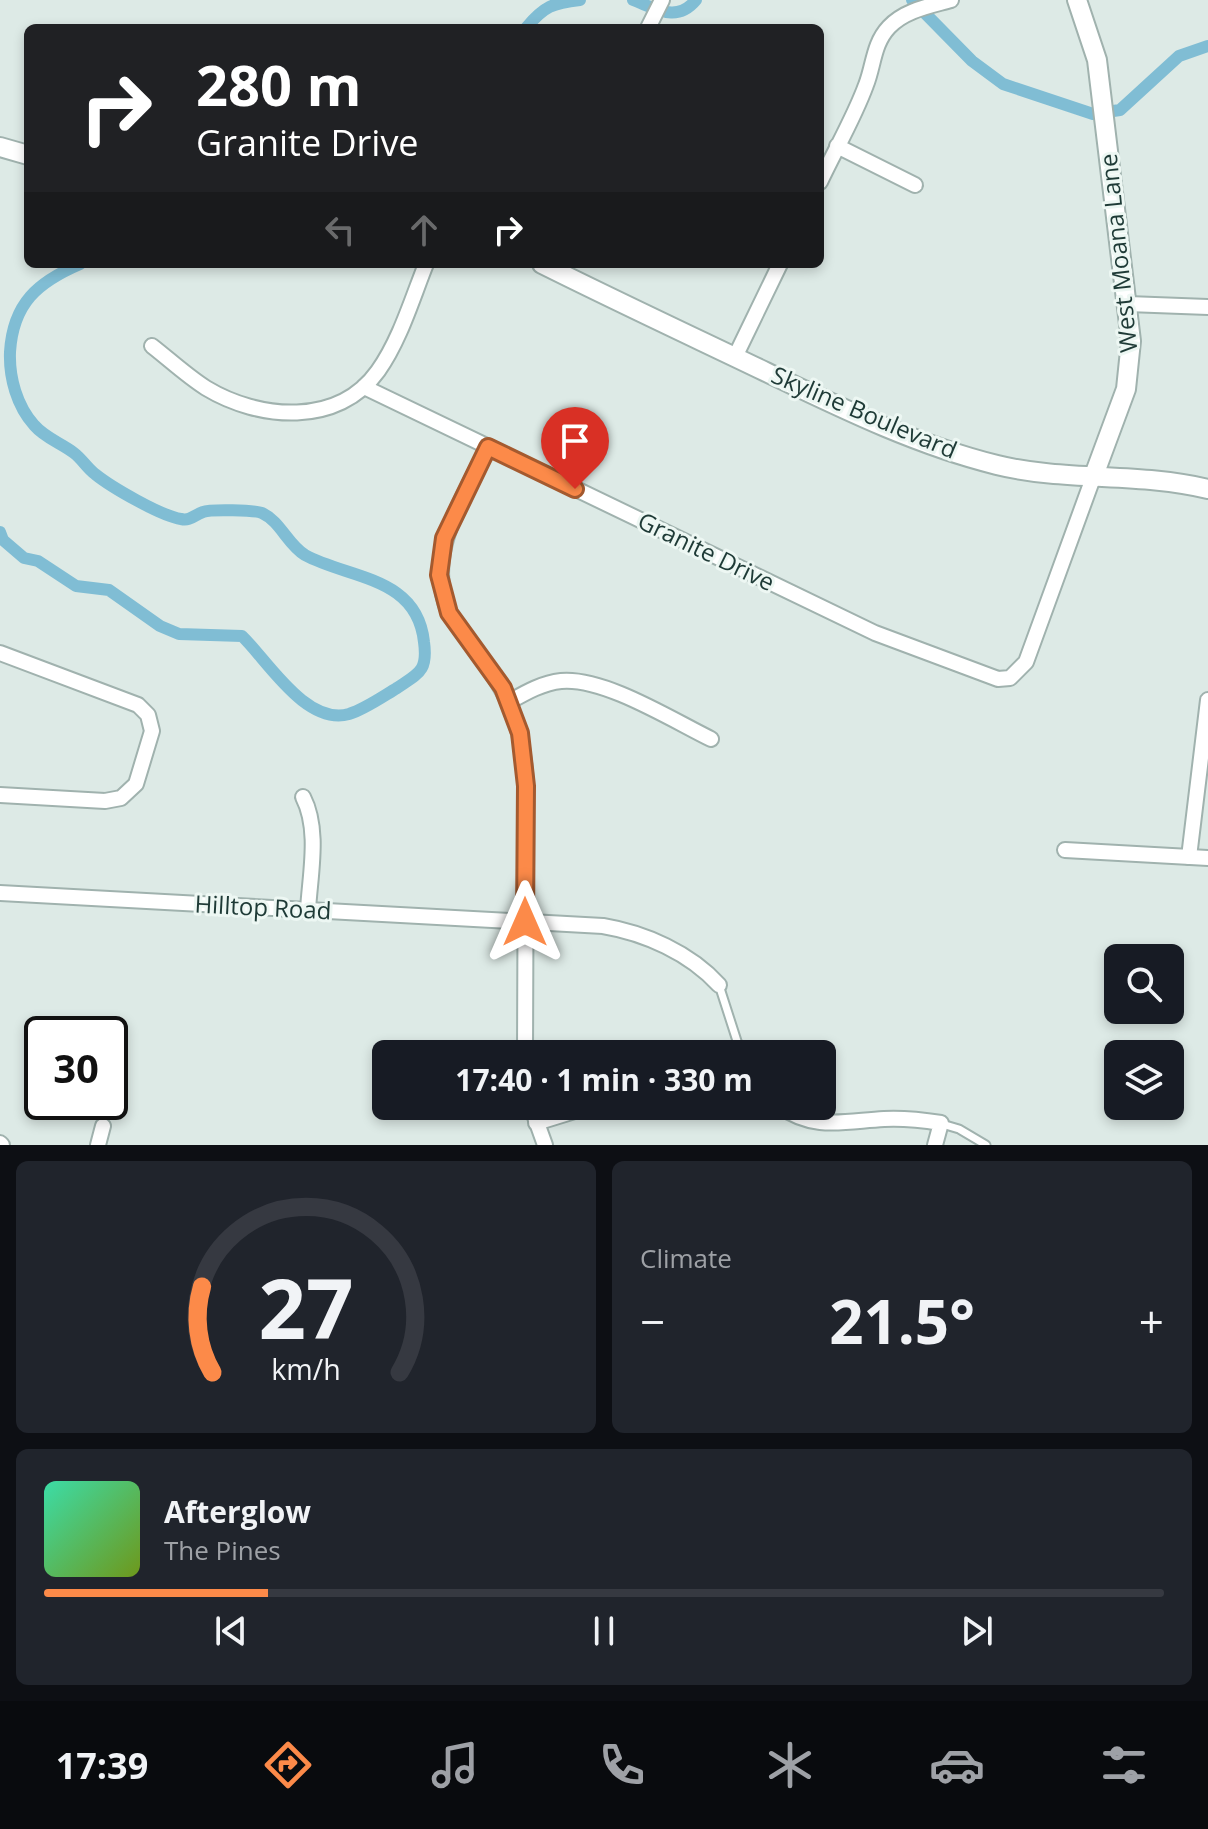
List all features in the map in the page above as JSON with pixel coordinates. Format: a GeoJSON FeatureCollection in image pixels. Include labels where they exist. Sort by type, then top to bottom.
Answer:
{"type":"FeatureCollection","features":[{"type":"Feature","properties":{"kind":"street"},"geometry":{"type":"LineString","coordinates":[[650,24],[662,0]]}},
{"type":"Feature","properties":{"kind":"street"},"geometry":{"type":"LineString","coordinates":[[824,174],[868,81],[873,54],[889,27],[913,11],[951,0]]}},
{"type":"Feature","properties":{"kind":"street","name":"West Moana Lane"},"geometry":{"type":"LineString","coordinates":[[1010,678],[1026,662],[1114,424],[1129,374],[1131,341],[1128,304],[1097,60],[1077,0]]}},
{"type":"Feature","properties":{"kind":"street"},"geometry":{"type":"LineString","coordinates":[[837,146],[915,185]]}},
{"type":"Feature","properties":{"kind":"street"},"geometry":{"type":"LineString","coordinates":[[0,147],[24,154]]}},
{"type":"Feature","properties":{"kind":"street"},"geometry":{"type":"LineString","coordinates":[[152,346],[204,387],[226,398],[267,410],[295,413],[320,411],[343,402],[364,387],[386,359],[424,268]]}},
{"type":"Feature","properties":{"kind":"street","name":"Skyline Boulevard"},"geometry":{"type":"LineString","coordinates":[[550,268],[850,412],[946,451],[1014,469],[1093,478],[1159,481],[1208,489]]}},
{"type":"Feature","properties":{"kind":"street"},"geometry":{"type":"LineString","coordinates":[[735,357],[778,268]]}},
{"type":"Feature","properties":{"kind":"street"},"geometry":{"type":"LineString","coordinates":[[1128,304],[1208,307]]}},
{"type":"Feature","properties":{"kind":"street","name":"Granite Drive"},"geometry":{"type":"LineString","coordinates":[[364,387],[885,637],[989,677],[1010,678]]}},
{"type":"Feature","properties":{"kind":"street"},"geometry":{"type":"LineString","coordinates":[[488,447],[444,538],[439,575],[449,613],[486,661],[509,702],[523,748],[525,1040]]}},
{"type":"Feature","properties":{"kind":"street"},"geometry":{"type":"LineString","coordinates":[[0,653],[138,705],[148,715],[152,731],[136,784],[121,798],[105,801],[0,795]]}},
{"type":"Feature","properties":{"kind":"street"},"geometry":{"type":"LineString","coordinates":[[509,702],[549,683],[587,682],[608,689],[711,739]]}},
{"type":"Feature","properties":{"kind":"street"},"geometry":{"type":"LineString","coordinates":[[1189,857],[1208,700]]}},
{"type":"Feature","properties":{"kind":"street"},"geometry":{"type":"LineString","coordinates":[[303,797],[310,815],[312,833],[308,910]]}},
{"type":"Feature","properties":{"kind":"street"},"geometry":{"type":"LineString","coordinates":[[1065,850],[1208,858]]}},
{"type":"Feature","properties":{"kind":"street","name":"Hilltop Road"},"geometry":{"type":"LineString","coordinates":[[0,893],[593,925],[626,931],[679,954],[700,967],[719,985]]}},
{"type":"Feature","properties":{"kind":"street"},"geometry":{"type":"LineString","coordinates":[[807,1120],[822,1124],[887,1119],[941,1123],[935,1145]]}},
{"type":"Feature","properties":{"kind":"street"},"geometry":{"type":"LineString","coordinates":[[535,1120],[545,1145]]}},
{"type":"Feature","properties":{"kind":"street"},"geometry":{"type":"LineString","coordinates":[[536,1123],[546,1120]]}},
{"type":"Feature","properties":{"kind":"street"},"geometry":{"type":"LineString","coordinates":[[98,1145],[103,1126]]}},
{"type":"Feature","properties":{"kind":"lane"},"geometry":{"type":"LineString","coordinates":[[719,985],[737,1040]]}},
{"type":"Feature","properties":{"kind":"lane"},"geometry":{"type":"LineString","coordinates":[[941,1123],[959,1129],[986,1145]]}},
{"type":"Feature","properties":{"kind":"waterway"},"geometry":{"type":"LineString","coordinates":[[530,24],[550,7],[580,0]]}},
{"type":"Feature","properties":{"kind":"waterway"},"geometry":{"type":"LineString","coordinates":[[633,0],[666,12],[682,11],[696,0]]}},
{"type":"Feature","properties":{"kind":"waterway"},"geometry":{"type":"LineString","coordinates":[[912,0],[972,61],[1003,84],[1093,114],[1120,110],[1179,56],[1208,46]]}},
{"type":"Feature","properties":{"kind":"waterway"},"geometry":{"type":"LineString","coordinates":[[0,532],[3,540],[24,558],[38,561],[76,586],[109,590],[160,626],[179,634],[242,636],[303,701],[333,715],[355,712],[411,679],[425,659],[419,620],[409,604],[395,592],[305,555],[262,513],[214,510],[184,519],[161,513],[102,480],[74,453],[34,425],[15,391],[11,372],[12,335],[16,320],[30,296],[52,278],[71,268]]}},
{"type":"Feature","properties":{"kind":"route"},"geometry":{"type":"LineString","coordinates":[[525,922],[526,786],[520,733],[503,688],[449,613],[439,575],[441,551],[448,529],[488,447],[575,489]]}}]}
